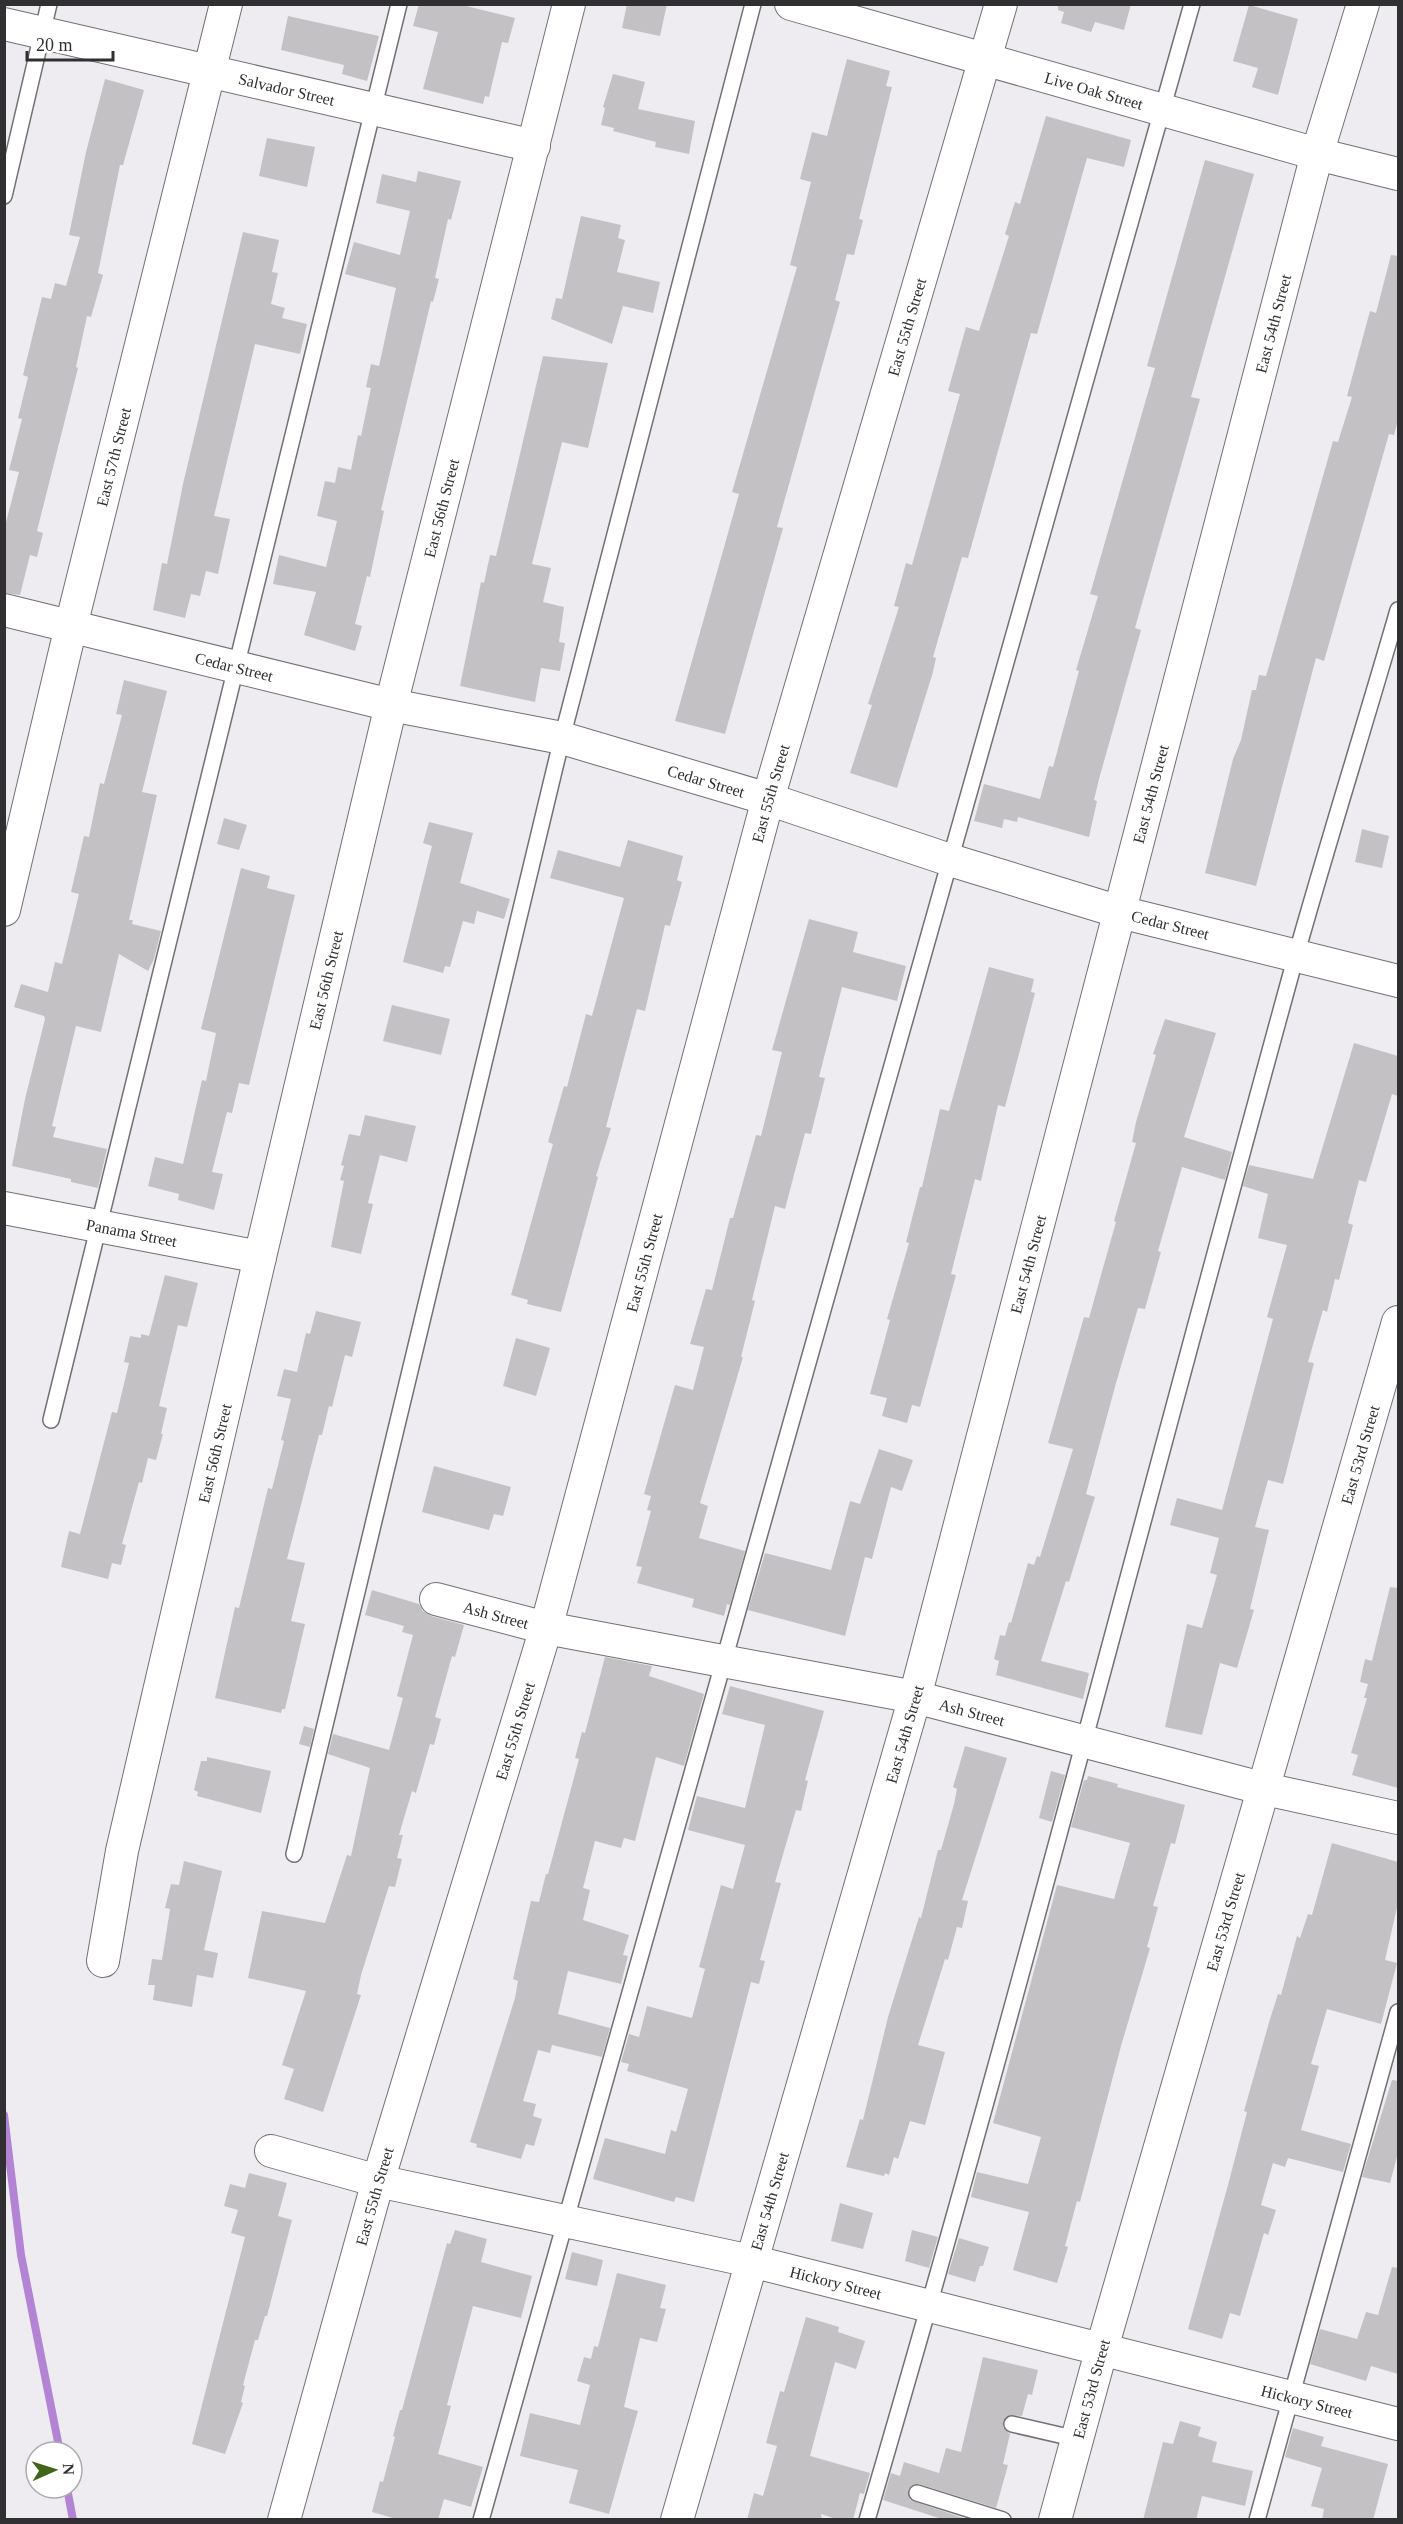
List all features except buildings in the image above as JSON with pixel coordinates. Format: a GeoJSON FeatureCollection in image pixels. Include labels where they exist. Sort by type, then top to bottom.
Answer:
{"type":"FeatureCollection","features":[{"type":"Feature","properties":{"kind":"street","name":"East 57th Street"},"geometry":{"type":"LineString","coordinates":[[4,910],[71,626],[226,4]]}},
{"type":"Feature","properties":{"kind":"street","name":"East 56th Street"},"geometry":{"type":"LineString","coordinates":[[103,1961],[122,1851],[391,705],[569,4]]}},
{"type":"Feature","properties":{"kind":"street","name":"Live Oak Street"},"geometry":{"type":"LineString","coordinates":[[791,4],[1317,154],[1398,174]]}},
{"type":"Feature","properties":{"kind":"street","name":"East 55th Street"},"geometry":{"type":"LineString","coordinates":[[284,2520],[378,2181],[546,1628],[768,799],[986,59],[1000,4]]}},
{"type":"Feature","properties":{"kind":"street","name":"East 54th Street"},"geometry":{"type":"LineString","coordinates":[[677,2520],[915,1697],[1317,154],[1363,4]]}},
{"type":"Feature","properties":{"kind":"street","name":"Salvador Street"},"geometry":{"type":"LineString","coordinates":[[4,24],[45,19],[209,72],[534,146]]}},
{"type":"Feature","properties":{"kind":"street","name":"Cedar Street"},"geometry":{"type":"LineString","coordinates":[[4,610],[391,705],[562,738],[768,799],[950,860],[1120,912],[1398,981]]}},
{"type":"Feature","properties":{"kind":"street","name":"Panama Street"},"geometry":{"type":"LineString","coordinates":[[4,1208],[260,1257]]}},
{"type":"Feature","properties":{"kind":"street","name":"East 53rd Street"},"geometry":{"type":"LineString","coordinates":[[1055,2520],[1102,2348],[1398,1323]]}},
{"type":"Feature","properties":{"kind":"street","name":"Ash Street"},"geometry":{"type":"LineString","coordinates":[[436,1599],[546,1628],[915,1697],[1265,1789],[1398,1818]]}},
{"type":"Feature","properties":{"kind":"street","name":"Hickory Street"},"geometry":{"type":"LineString","coordinates":[[271,2151],[378,2181],[751,2261],[1398,2424]]}},
{"type":"Feature","properties":{"kind":"lane"},"geometry":{"type":"LineString","coordinates":[[51,1420],[399,4]]}},
{"type":"Feature","properties":{"kind":"lane"},"geometry":{"type":"LineString","coordinates":[[294,1854],[562,738],[753,4]]}},
{"type":"Feature","properties":{"kind":"lane"},"geometry":{"type":"LineString","coordinates":[[481,2520],[1192,4]]}},
{"type":"Feature","properties":{"kind":"lane"},"geometry":{"type":"LineString","coordinates":[[4,196],[45,19]]}},
{"type":"Feature","properties":{"kind":"lane"},"geometry":{"type":"LineString","coordinates":[[867,2520],[930,2306],[1085,1741],[1296,956],[1398,610]]}},
{"type":"Feature","properties":{"kind":"lane"},"geometry":{"type":"LineString","coordinates":[[1257,2520],[1398,2012]]}},
{"type":"Feature","properties":{"kind":"lane"},"geometry":{"type":"LineString","coordinates":[[1012,2424],[1077,2439]]}},
{"type":"Feature","properties":{"kind":"lane"},"geometry":{"type":"LineString","coordinates":[[917,2493],[1003,2520]]}},
{"type":"Feature","properties":{"kind":"waterway"},"geometry":{"type":"LineString","coordinates":[[4,2115],[21,2255],[58,2440]]}},
{"type":"Feature","properties":{"kind":"waterway"},"geometry":{"type":"LineString","coordinates":[[69,2500],[73,2520]]}}]}
